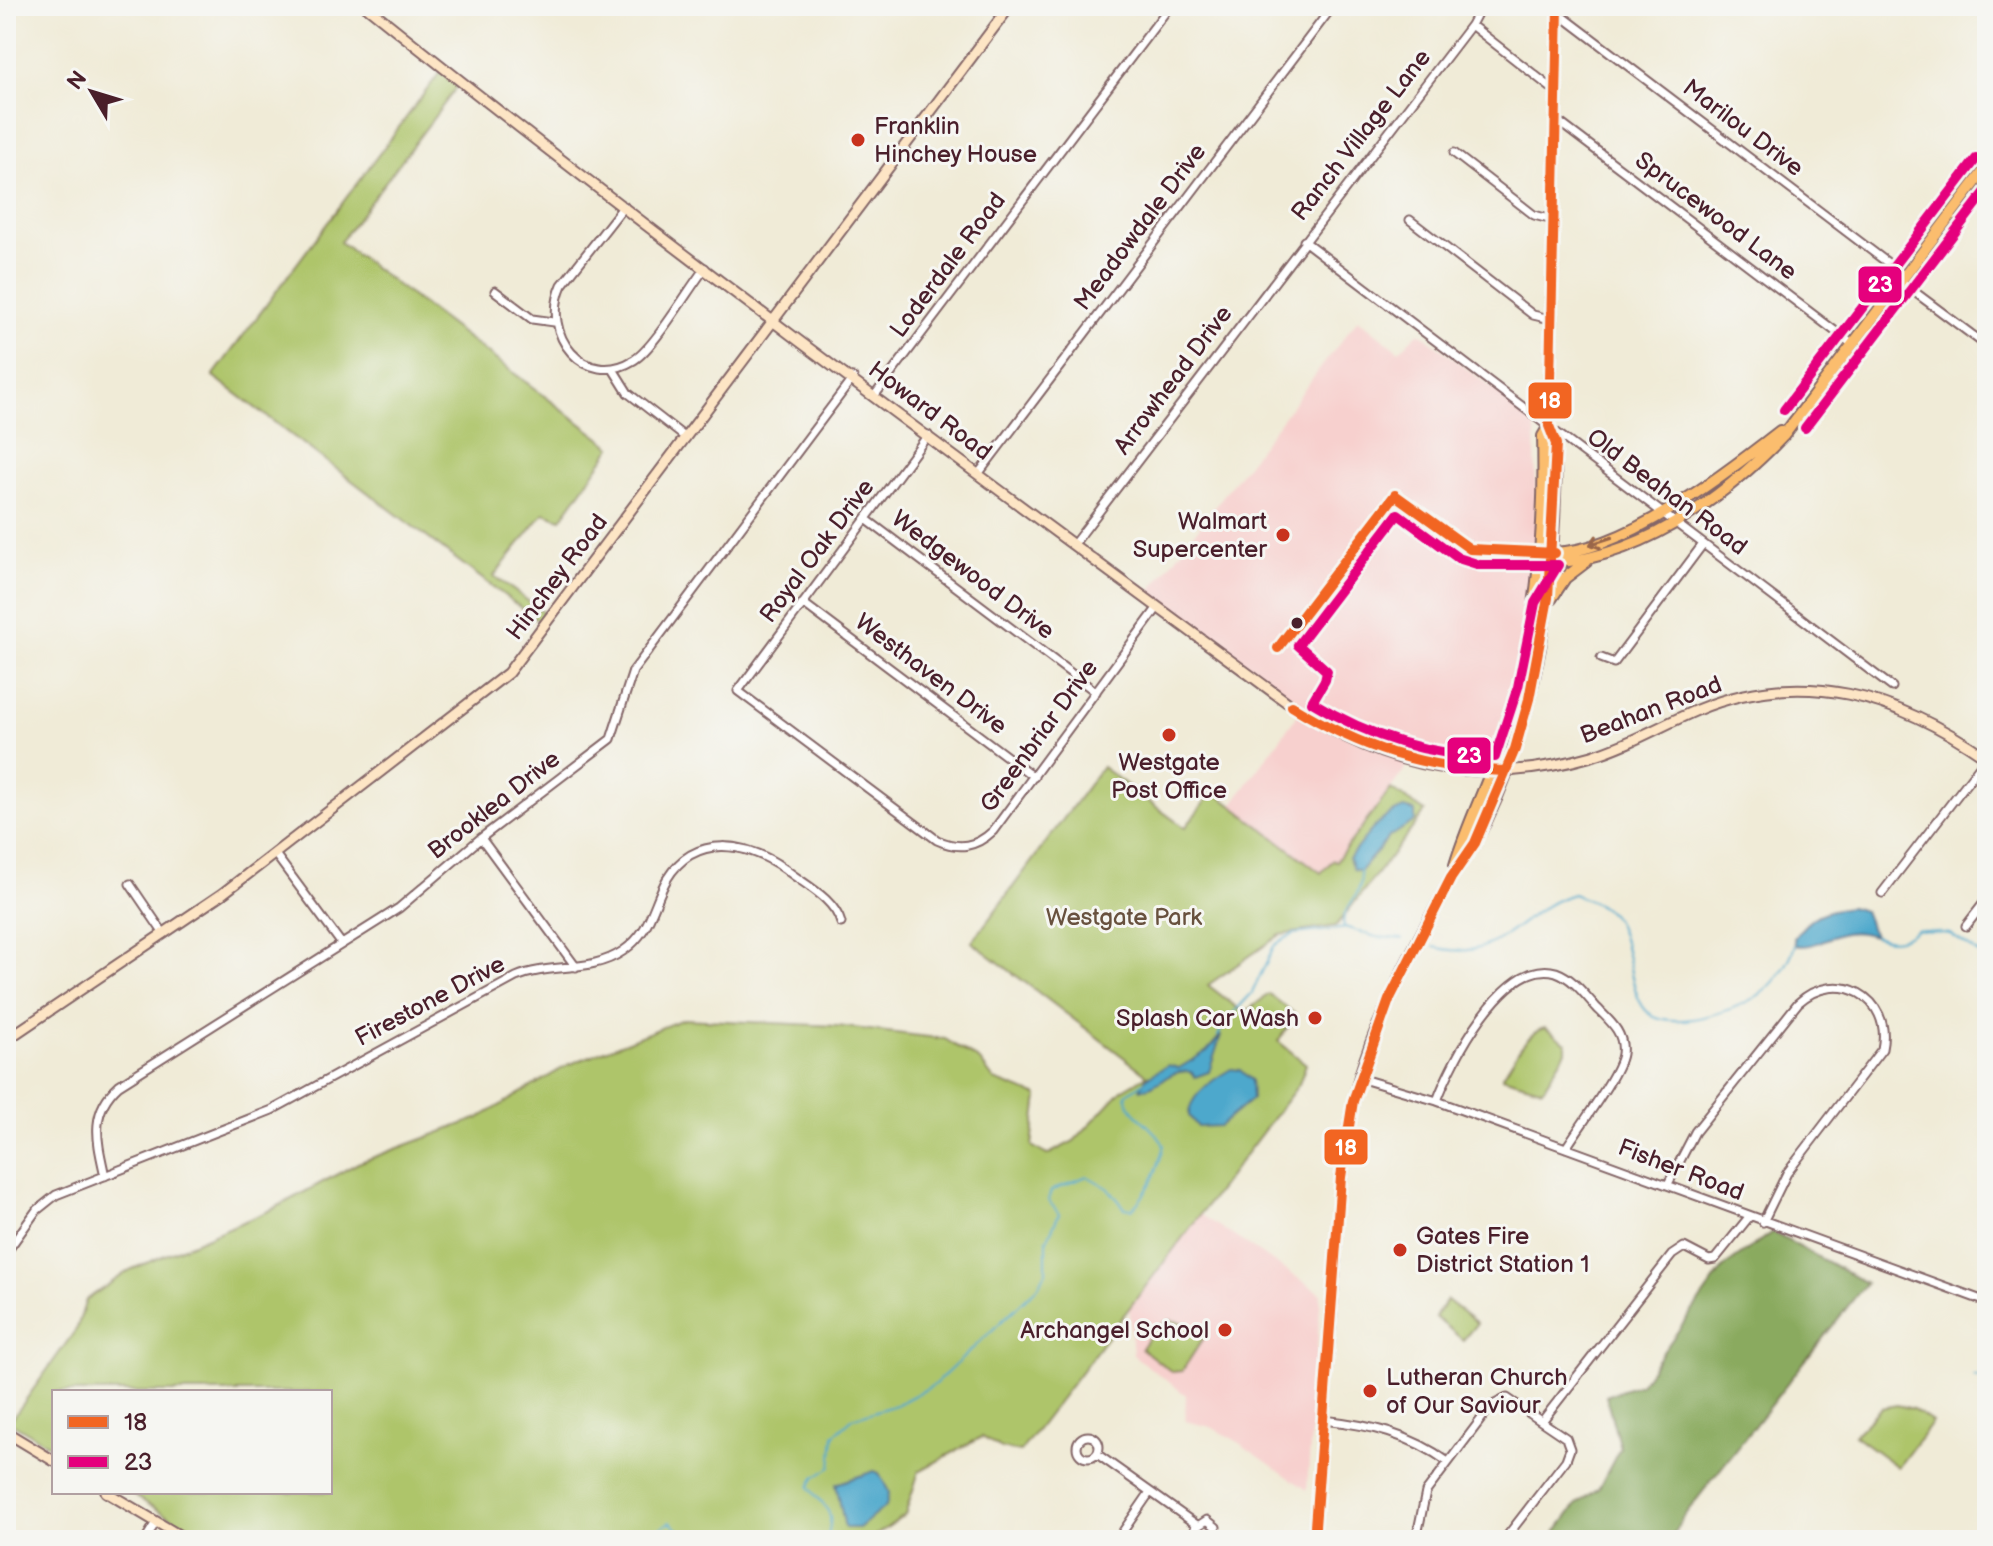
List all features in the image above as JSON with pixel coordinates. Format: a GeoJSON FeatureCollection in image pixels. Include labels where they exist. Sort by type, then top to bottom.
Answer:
{"type":"FeatureCollection","features":[{"type":"Feature","properties":{"kind":"main road"},"geometry":{"type":"LineString","coordinates":[[1314,1540],[1339,1203],[1348,1128],[1359,1078],[1376,1028],[1453,875],[1474,845],[1505,771],[1533,681],[1554,558],[1556,444],[1549,426],[1558,9]]}},
{"type":"Feature","properties":{"kind":"main road"},"geometry":{"type":"LineString","coordinates":[[1546,608],[1565,578],[1594,556],[1678,521],[1725,489],[1762,458],[1987,167]]}},
{"type":"Feature","properties":{"kind":"main road"},"geometry":{"type":"LineString","coordinates":[[1554,558],[1615,536],[1666,512],[1712,485],[1794,420]]}},
{"type":"Feature","properties":{"kind":"main road"},"geometry":{"type":"LineString","coordinates":[[1453,875],[1463,839],[1492,771],[1526,657],[1540,558],[1543,436],[1549,426]]}},
{"type":"Feature","properties":{"kind":"main road"},"geometry":{"type":"LineString","coordinates":[[1540,558],[1594,556]]}},
{"type":"Feature","properties":{"kind":"street","name":"Howard Road"},"geometry":{"type":"LineString","coordinates":[[366,6],[705,268],[1292,706],[1343,738],[1417,765],[1505,771]]}},
{"type":"Feature","properties":{"kind":"street","name":"Hinchey Road"},"geometry":{"type":"LineString","coordinates":[[6,1040],[164,934],[275,854],[508,673],[1010,6]]}},
{"type":"Feature","properties":{"kind":"street","name":"Loderdale Road"},"geometry":{"type":"LineString","coordinates":[[875,395],[1170,6]]}},
{"type":"Feature","properties":{"kind":"street","name":"Meadowdale Drive"},"geometry":{"type":"LineString","coordinates":[[979,473],[1333,6]]}},
{"type":"Feature","properties":{"kind":"street"},"geometry":{"type":"LineString","coordinates":[[1481,6],[1471,25],[1555,91]]}},
{"type":"Feature","properties":{"kind":"street","name":"Marilou Drive"},"geometry":{"type":"LineString","coordinates":[[1558,9],[1987,346]]}},
{"type":"Feature","properties":{"kind":"street","name":"Ranch Village Lane"},"geometry":{"type":"LineString","coordinates":[[1304,241],[1471,25]]}},
{"type":"Feature","properties":{"kind":"street","name":"Sprucewood Lane"},"geometry":{"type":"LineString","coordinates":[[1555,119],[1852,344]]}},
{"type":"Feature","properties":{"kind":"street"},"geometry":{"type":"LineString","coordinates":[[1454,153],[1534,215],[1553,220]]}},
{"type":"Feature","properties":{"kind":"street"},"geometry":{"type":"LineString","coordinates":[[624,206],[562,285],[556,298],[554,322],[559,335],[579,359],[613,369],[647,350],[705,268]]}},
{"type":"Feature","properties":{"kind":"street"},"geometry":{"type":"LineString","coordinates":[[1410,220],[1533,315],[1550,319]]}},
{"type":"Feature","properties":{"kind":"street","name":"Old Beahan Road"},"geometry":{"type":"LineString","coordinates":[[1304,241],[1678,521],[1703,544],[1892,687]]}},
{"type":"Feature","properties":{"kind":"street","name":"Arrowhead Drive"},"geometry":{"type":"LineString","coordinates":[[1074,544],[1304,241]]}},
{"type":"Feature","properties":{"kind":"street"},"geometry":{"type":"LineString","coordinates":[[495,291],[532,319],[554,322]]}},
{"type":"Feature","properties":{"kind":"street"},"geometry":{"type":"LineString","coordinates":[[613,369],[628,393],[686,438]]}},
{"type":"Feature","properties":{"kind":"street","name":"Brooklea Drive"},"geometry":{"type":"LineString","coordinates":[[105,1176],[97,1120],[108,1095],[399,908],[481,838],[611,739],[633,671],[853,378]]}},
{"type":"Feature","properties":{"kind":"street","name":"Royal Oak Drive"},"geometry":{"type":"LineString","coordinates":[[738,691],[928,435]]}},
{"type":"Feature","properties":{"kind":"street","name":"Wedgewood Drive"},"geometry":{"type":"LineString","coordinates":[[866,519],[1096,692]]}},
{"type":"Feature","properties":{"kind":"street"},"geometry":{"type":"LineString","coordinates":[[1601,658],[1614,663],[1703,544]]}},
{"type":"Feature","properties":{"kind":"street","name":"Westhaven Drive"},"geometry":{"type":"LineString","coordinates":[[803,603],[1034,777]]}},
{"type":"Feature","properties":{"kind":"street","name":"Greenbriar Drive"},"geometry":{"type":"LineString","coordinates":[[738,691],[937,840],[961,848],[985,839],[1158,607]]}},
{"type":"Feature","properties":{"kind":"street","name":"Beahan Road"},"geometry":{"type":"LineString","coordinates":[[1505,771],[1591,756],[1736,697],[1801,690],[1833,691],[1893,705],[1930,721],[1987,758]]}},
{"type":"Feature","properties":{"kind":"street"},"geometry":{"type":"LineString","coordinates":[[1882,893],[1987,758]]}},
{"type":"Feature","properties":{"kind":"street"},"geometry":{"type":"LineString","coordinates":[[481,838],[576,967]]}},
{"type":"Feature","properties":{"kind":"street","name":"Firestone Drive"},"geometry":{"type":"LineString","coordinates":[[6,1253],[45,1202],[272,1110],[516,977],[543,969],[576,967],[616,955],[649,925],[673,871],[707,847],[733,846],[765,857],[837,908],[841,923]]}},
{"type":"Feature","properties":{"kind":"street"},"geometry":{"type":"LineString","coordinates":[[275,854],[341,943]]}},
{"type":"Feature","properties":{"kind":"street"},"geometry":{"type":"LineString","coordinates":[[130,884],[164,934]]}},
{"type":"Feature","properties":{"kind":"street"},"geometry":{"type":"LineString","coordinates":[[1966,926],[1987,899]]}},
{"type":"Feature","properties":{"kind":"street"},"geometry":{"type":"LineString","coordinates":[[1437,1101],[1450,1066],[1510,984],[1531,972],[1558,973],[1614,1024],[1623,1046],[1616,1068],[1566,1148]]}},
{"type":"Feature","properties":{"kind":"street"},"geometry":{"type":"LineString","coordinates":[[1668,1184],[1695,1132],[1798,1003],[1818,989],[1846,986],[1861,993],[1880,1014],[1882,1049],[1787,1173],[1763,1222]]}},
{"type":"Feature","properties":{"kind":"street","name":"Fisher Road"},"geometry":{"type":"LineString","coordinates":[[1359,1078],[1437,1101],[1987,1302]]}},
{"type":"Feature","properties":{"kind":"street"},"geometry":{"type":"LineString","coordinates":[[1543,1420],[1672,1255],[1684,1247],[1705,1258],[1715,1259],[1749,1217]]}},
{"type":"Feature","properties":{"kind":"street"},"geometry":{"type":"LineString","coordinates":[[1416,1540],[1426,1492],[1500,1399],[1512,1398],[1566,1438],[1569,1455],[1504,1540]]}},
{"type":"Feature","properties":{"kind":"street"},"geometry":{"type":"LineString","coordinates":[[1323,1420],[1355,1423],[1400,1436],[1448,1462]]}},
{"type":"Feature","properties":{"kind":"street"},"geometry":{"type":"LineString","coordinates":[[6,1432],[52,1460]]}},
{"type":"Feature","properties":{"kind":"street"},"geometry":{"type":"LineString","coordinates":[[1097,1454],[1197,1525]]}},
{"type":"Feature","properties":{"kind":"street"},"geometry":{"type":"LineString","coordinates":[[1117,1540],[1150,1492]]}},
{"type":"Feature","properties":{"kind":"street"},"geometry":{"type":"LineString","coordinates":[[109,1494],[187,1540]]}},
{"type":"Feature","properties":{"kind":"street"},"geometry":{"type":"LineString","coordinates":[[1199,1540],[1195,1534],[1197,1525],[1204,1520],[1212,1522],[1216,1530],[1212,1540]]}},
{"type":"Feature","properties":{"kind":"street"},"geometry":{"type":"LineString","coordinates":[[145,1540],[156,1522]]}},
{"type":"Feature","properties":{"kind":"shaded area"},"geometry":{"type":"Polygon","coordinates":[[[1358,319],[1399,351],[1419,332],[1535,421],[1536,534],[1520,653],[1493,748],[1483,758],[1468,763],[1411,753],[1403,772],[1335,862],[1333,860],[1321,873],[1232,805],[1304,706],[1149,593],[1358,319]]]}},
{"type":"Feature","properties":{"kind":"shaded area","name":"Archangel School"},"geometry":{"type":"Polygon","coordinates":[[[1200,1214],[1321,1293],[1307,1490],[1235,1440],[1211,1427],[1185,1421],[1186,1395],[1133,1355],[1129,1306],[1200,1214]]]}},
{"type":"Feature","properties":{"kind":"green space"},"geometry":{"type":"Polygon","coordinates":[[[444,67],[459,84],[340,242],[612,447],[561,519],[544,513],[494,576],[546,614],[541,623],[213,376],[444,67]]]}},
{"type":"Feature","properties":{"kind":"green space","name":"Westgate Park"},"geometry":{"type":"Polygon","coordinates":[[[1102,767],[1185,828],[1213,791],[1321,873],[1333,860],[1336,861],[1391,789],[1425,812],[1336,926],[1280,935],[1208,985],[1244,1013],[1269,994],[1296,1015],[1278,1041],[1306,1064],[1299,1084],[1020,1452],[1001,1448],[982,1437],[919,1471],[905,1515],[869,1540],[209,1540],[131,1494],[332,1494],[332,1390],[52,1390],[52,1447],[10,1422],[77,1328],[86,1300],[130,1270],[273,1209],[358,1163],[479,1118],[568,1065],[683,1019],[837,1026],[945,1039],[980,1061],[994,1080],[1038,1096],[1032,1146],[1047,1155],[1074,1141],[1122,1090],[1147,1075],[972,942],[1102,767]]]}},
{"type":"Feature","properties":{"kind":"green space"},"geometry":{"type":"Polygon","coordinates":[[[1545,1028],[1566,1043],[1566,1051],[1543,1089],[1502,1077],[1526,1041],[1545,1028]]]}},
{"type":"Feature","properties":{"kind":"green space"},"geometry":{"type":"Polygon","coordinates":[[[1772,1232],[1866,1283],[1683,1517],[1670,1540],[1550,1540],[1577,1504],[1599,1488],[1620,1448],[1606,1396],[1640,1384],[1724,1267],[1772,1232]]]}},
{"type":"Feature","properties":{"kind":"green space"},"geometry":{"type":"Polygon","coordinates":[[[1447,1300],[1477,1323],[1463,1340],[1435,1317],[1447,1300]]]}},
{"type":"Feature","properties":{"kind":"green space"},"geometry":{"type":"Polygon","coordinates":[[[1169,1320],[1184,1323],[1204,1337],[1182,1371],[1172,1372],[1141,1348],[1155,1328],[1169,1320]]]}},
{"type":"Feature","properties":{"kind":"green space"},"geometry":{"type":"Polygon","coordinates":[[[1897,1405],[1913,1409],[1932,1422],[1898,1467],[1854,1435],[1881,1408],[1897,1405]]]}},
{"type":"Feature","properties":{"kind":"water"},"geometry":{"type":"Polygon","coordinates":[[[1404,808],[1415,811],[1415,821],[1390,836],[1360,871],[1353,869],[1349,858],[1367,836],[1379,823],[1404,808]]]}},
{"type":"Feature","properties":{"kind":"water"},"geometry":{"type":"Polygon","coordinates":[[[1850,907],[1864,911],[1874,936],[1849,932],[1814,944],[1795,945],[1794,938],[1812,919],[1825,912],[1850,907]]]}},
{"type":"Feature","properties":{"kind":"water"},"geometry":{"type":"Polygon","coordinates":[[[1221,1035],[1209,1072],[1195,1077],[1191,1072],[1176,1073],[1140,1089],[1146,1078],[1168,1065],[1179,1068],[1207,1051],[1221,1035]]]}},
{"type":"Feature","properties":{"kind":"water"},"geometry":{"type":"Polygon","coordinates":[[[1231,1069],[1240,1070],[1251,1080],[1252,1099],[1220,1126],[1198,1127],[1189,1116],[1193,1101],[1210,1083],[1231,1069]]]}},
{"type":"Feature","properties":{"kind":"water"},"geometry":{"type":"Polygon","coordinates":[[[874,1471],[879,1473],[889,1492],[886,1506],[859,1528],[845,1528],[836,1484],[874,1471]]]}},
{"type":"Feature","properties":{"kind":"waterway"},"geometry":{"type":"LineString","coordinates":[[1344,927],[1345,914],[1359,888],[1360,871]]}},
{"type":"Feature","properties":{"kind":"waterway"},"geometry":{"type":"LineString","coordinates":[[1434,947],[1457,951],[1477,949],[1508,933],[1554,902],[1573,894],[1607,910],[1615,920],[1644,1008],[1652,1015],[1676,1020],[1704,1017],[1754,998],[1779,975],[1795,945]]}},
{"type":"Feature","properties":{"kind":"waterway"},"geometry":{"type":"LineString","coordinates":[[1218,1036],[1225,1022],[1252,993],[1274,946],[1282,940],[1295,934],[1348,928],[1376,937],[1403,939]]}},
{"type":"Feature","properties":{"kind":"waterway"},"geometry":{"type":"LineString","coordinates":[[1874,936],[1897,939],[1917,930],[1950,934],[1987,959]]}},
{"type":"Feature","properties":{"kind":"waterway"},"geometry":{"type":"LineString","coordinates":[[827,1540],[829,1515],[809,1487],[814,1478],[831,1467],[834,1435],[853,1418],[896,1405],[934,1385],[1038,1287],[1046,1272],[1046,1242],[1059,1214],[1048,1200],[1051,1191],[1087,1176],[1108,1188],[1125,1208],[1132,1209],[1144,1195],[1164,1145],[1132,1108],[1126,1094],[1147,1080]]}},
{"type":"Feature","properties":{"kind":"waterway"},"geometry":{"type":"LineString","coordinates":[[1974,1376],[1987,1380]]}},
{"type":"Feature","properties":{"kind":"waterway"},"geometry":{"type":"LineString","coordinates":[[632,1540],[644,1538],[670,1522],[683,1534],[683,1540]]}},
{"type":"Feature","properties":{"kind":"waterway"},"geometry":{"type":"LineString","coordinates":[[615,1540],[626,1540]]}},
{"type":"Feature","properties":{"kind":"transit line","name":"18"},"geometry":{"type":"LineString","coordinates":[[1314,1540],[1341,1177],[1353,1101],[1389,1000],[1451,878],[1475,843],[1515,749],[1529,699],[1548,598],[1556,444],[1549,426],[1558,6]]}},
{"type":"Feature","properties":{"kind":"transit line","name":"23"},"geometry":{"type":"LineString","coordinates":[[1784,410],[1976,159]]}},
{"type":"Feature","properties":{"kind":"transit line","name":"23"},"geometry":{"type":"LineString","coordinates":[[1805,428],[1987,190]]}},
{"type":"Feature","properties":{"kind":"transit line","name":"18"},"geometry":{"type":"LineString","coordinates":[[1395,495],[1470,549],[1555,553]]}},
{"type":"Feature","properties":{"kind":"transit line","name":"18"},"geometry":{"type":"LineString","coordinates":[[1278,648],[1395,495]]}},
{"type":"Feature","properties":{"kind":"transit line","name":"23"},"geometry":{"type":"LineString","coordinates":[[1398,514],[1458,558],[1480,565],[1558,565],[1535,603],[1518,687],[1495,757],[1446,753],[1400,742],[1377,735],[1312,702],[1327,671],[1298,645],[1398,514]]}},
{"type":"Feature","properties":{"kind":"transit line","name":"18"},"geometry":{"type":"LineString","coordinates":[[1292,706],[1343,734],[1394,754],[1448,766],[1505,771]]}},
{"type":"Feature","properties":{"kind":"place","name":"Franklin Hinchey House"},"geometry":{"type":"Point","coordinates":[858,140]}},
{"type":"Feature","properties":{"kind":"place","name":"Walmart Supercenter"},"geometry":{"type":"Point","coordinates":[1283,535]}},
{"type":"Feature","properties":{"kind":"place","name":"Westgate Post Office"},"geometry":{"type":"Point","coordinates":[1169,735]}},
{"type":"Feature","properties":{"kind":"place","name":"Splash Car Wash"},"geometry":{"type":"Point","coordinates":[1315,1018]}},
{"type":"Feature","properties":{"kind":"place","name":"Gates Fire District Station 1"},"geometry":{"type":"Point","coordinates":[1400,1250]}},
{"type":"Feature","properties":{"kind":"place","name":"Archangel School"},"geometry":{"type":"Point","coordinates":[1225,1330]}},
{"type":"Feature","properties":{"kind":"place","name":"Lutheran Church of Our Saviour"},"geometry":{"type":"Point","coordinates":[1370,1391]}}]}
